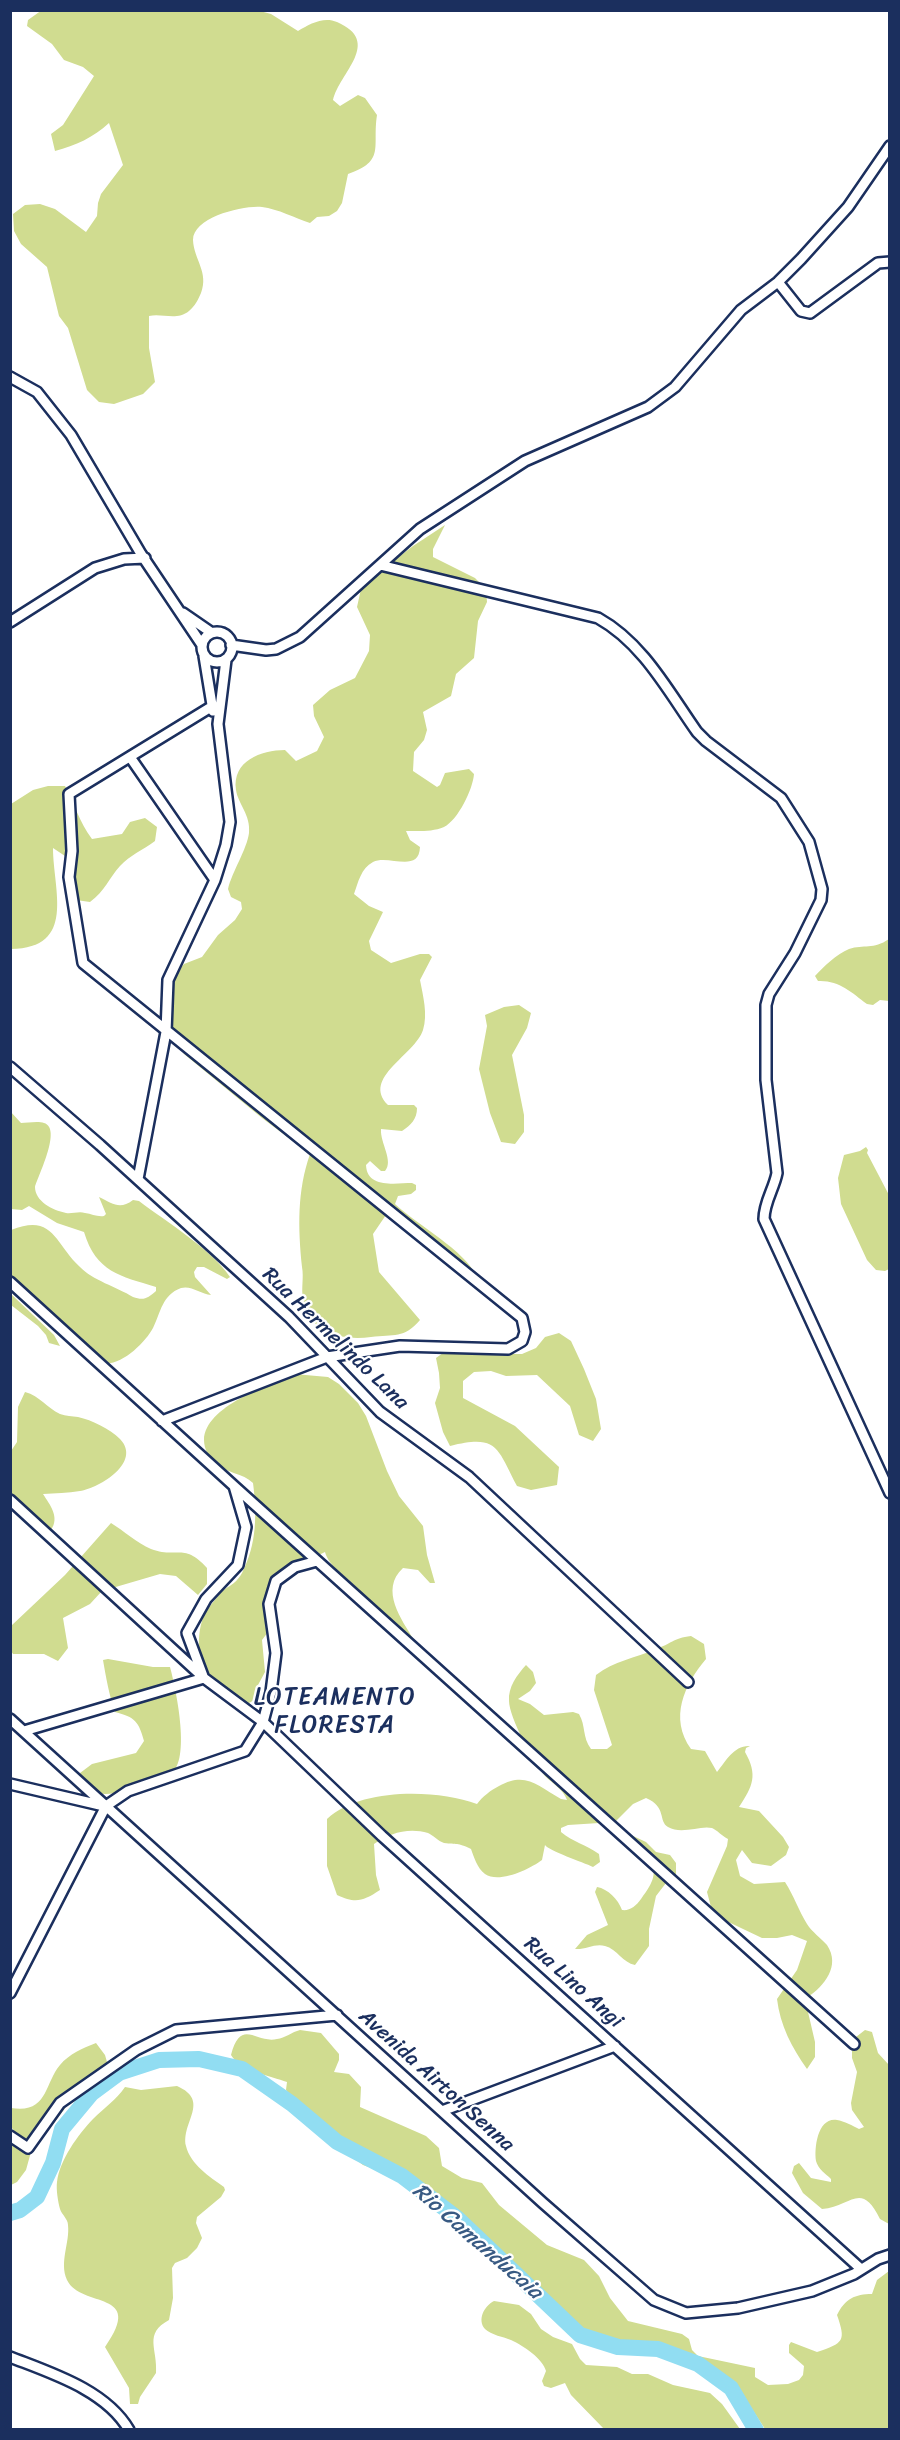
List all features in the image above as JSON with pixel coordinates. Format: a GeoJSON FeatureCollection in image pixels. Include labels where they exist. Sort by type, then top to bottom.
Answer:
{"type":"FeatureCollection","features":[{"type":"Feature","properties":{"kind":"street"},"geometry":{"type":"LineString","coordinates":[[179,610],[212,633],[224,635],[231,645],[255,650],[276,649],[300,637],[420,529],[525,461],[648,407],[675,387],[741,310],[778,282],[848,207],[890,146]]}},
{"type":"Feature","properties":{"kind":"street"},"geometry":{"type":"LineString","coordinates":[[778,282],[801,311],[810,313],[878,263],[890,262]]}},
{"type":"Feature","properties":{"kind":"street"},"geometry":{"type":"LineString","coordinates":[[10,377],[37,392],[71,435],[144,558],[202,645],[211,707],[218,724]]}},
{"type":"Feature","properties":{"kind":"street"},"geometry":{"type":"LineString","coordinates":[[10,622],[95,567],[124,559],[144,558]]}},
{"type":"Feature","properties":{"kind":"street"},"geometry":{"type":"LineString","coordinates":[[380,565],[598,618],[616,628],[636,646],[702,737],[781,798],[809,842],[822,889],[821,900],[795,952],[769,994],[766,1005],[766,1080],[777,1173],[764,1207],[764,1219],[890,1493]]}},
{"type":"Feature","properties":{"kind":"street"},"geometry":{"type":"LineString","coordinates":[[202,645],[205,638],[212,633]]}},
{"type":"Feature","properties":{"kind":"street"},"geometry":{"type":"LineString","coordinates":[[138,1179],[166,1032],[168,980],[215,880],[226,845],[230,822],[218,724],[231,645]]}},
{"type":"Feature","properties":{"kind":"street"},"geometry":{"type":"LineString","coordinates":[[204,656],[212,661],[255,650]]}},
{"type":"Feature","properties":{"kind":"street"},"geometry":{"type":"LineString","coordinates":[[162,1421],[327,1357],[400,1346],[508,1349],[522,1341],[525,1326],[522,1318],[83,963],[69,877],[72,851],[69,794],[211,707]]}},
{"type":"Feature","properties":{"kind":"street"},"geometry":{"type":"LineString","coordinates":[[130,757],[215,880]]}},
{"type":"Feature","properties":{"kind":"street","name":"Rua Hermelindo Lana"},"geometry":{"type":"LineString","coordinates":[[10,1067],[138,1179],[289,1317],[380,1412],[469,1477],[688,1682]]}},
{"type":"Feature","properties":{"kind":"street"},"geometry":{"type":"LineString","coordinates":[[10,1282],[316,1561],[854,2044]]}},
{"type":"Feature","properties":{"kind":"street"},"geometry":{"type":"LineString","coordinates":[[24,1731],[204,1678],[187,1633],[206,1599],[238,1565],[246,1527],[234,1486]]}},
{"type":"Feature","properties":{"kind":"street","name":"Rua Lino Angi"},"geometry":{"type":"LineString","coordinates":[[10,1500],[204,1678],[263,1722],[382,1836],[861,2269]]}},
{"type":"Feature","properties":{"kind":"street"},"geometry":{"type":"LineString","coordinates":[[10,1993],[106,1806],[128,1791],[245,1750],[263,1722],[271,1692],[276,1653],[269,1604],[276,1581],[295,1567],[316,1561]]}},
{"type":"Feature","properties":{"kind":"street","name":"Avenida Airton Senna"},"geometry":{"type":"LineString","coordinates":[[10,1719],[631,2282],[654,2300],[686,2313],[738,2308],[812,2291],[890,2255]]}},
{"type":"Feature","properties":{"kind":"street"},"geometry":{"type":"LineString","coordinates":[[10,1784],[106,1806]]}},
{"type":"Feature","properties":{"kind":"street"},"geometry":{"type":"LineString","coordinates":[[10,2136],[28,2148],[60,2103],[136,2049],[176,2030],[337,2015]]}},
{"type":"Feature","properties":{"kind":"street"},"geometry":{"type":"LineString","coordinates":[[442,2111],[615,2046]]}},
{"type":"Feature","properties":{"kind":"street"},"geometry":{"type":"LineString","coordinates":[[10,2357],[86,2390],[108,2406],[129,2430]]}},
{"type":"Feature","properties":{"kind":"green space"},"geometry":{"type":"Polygon","coordinates":[[[42,10],[260,11],[271,14],[298,31],[317,22],[332,20],[350,30],[357,39],[358,48],[333,100],[340,106],[358,95],[365,98],[377,115],[373,158],[368,164],[348,174],[342,203],[337,211],[329,216],[317,217],[310,223],[274,210],[254,207],[232,210],[201,225],[195,232],[193,240],[203,279],[199,298],[189,311],[180,316],[149,316],[149,348],[155,382],[143,394],[114,404],[99,402],[87,390],[68,328],[59,316],[47,267],[21,244],[14,231],[13,214],[25,205],[40,204],[55,209],[86,232],[97,216],[101,194],[123,165],[109,123],[84,140],[55,151],[51,134],[63,125],[94,76],[83,67],[64,60],[52,44],[27,26],[28,20],[42,10]]]}},
{"type":"Feature","properties":{"kind":"green space"},"geometry":{"type":"Polygon","coordinates":[[[445,525],[433,549],[433,557],[475,578],[486,589],[487,602],[478,621],[474,658],[456,674],[451,696],[423,712],[427,730],[424,740],[414,752],[413,771],[437,787],[445,773],[469,769],[474,774],[473,780],[464,804],[444,827],[435,830],[406,831],[410,840],[420,847],[414,860],[373,862],[363,872],[354,894],[369,906],[383,912],[369,941],[371,950],[391,963],[420,954],[429,954],[432,957],[420,980],[425,1011],[423,1030],[418,1039],[385,1076],[381,1085],[381,1095],[388,1105],[414,1105],[417,1108],[415,1119],[402,1131],[381,1129],[387,1167],[385,1171],[381,1171],[370,1161],[366,1165],[368,1173],[371,1178],[383,1183],[416,1185],[416,1190],[411,1194],[398,1196],[395,1204],[452,1248],[471,1267],[477,1277],[388,1212],[373,1234],[379,1272],[420,1320],[404,1333],[349,1338],[338,1336],[320,1327],[306,1311],[303,1299],[300,1210],[303,1182],[310,1154],[184,1054],[174,1041],[172,987],[184,964],[202,957],[242,909],[241,902],[231,897],[228,889],[249,833],[248,821],[236,790],[236,780],[243,765],[250,759],[267,752],[285,750],[296,761],[317,751],[324,737],[314,716],[313,705],[330,690],[355,678],[369,651],[370,635],[357,607],[361,589],[370,579],[413,546],[445,525]]]}},
{"type":"Feature","properties":{"kind":"green space"},"geometry":{"type":"Polygon","coordinates":[[[48,786],[65,786],[92,839],[122,834],[130,822],[145,818],[157,827],[155,841],[124,862],[90,902],[76,900],[65,856],[53,848],[57,914],[53,928],[45,939],[32,946],[11,949],[11,804],[33,790],[48,786]]]}},
{"type":"Feature","properties":{"kind":"green space"},"geometry":{"type":"Polygon","coordinates":[[[889,939],[889,1001],[880,1000],[873,1005],[867,1004],[844,988],[832,982],[818,981],[815,976],[844,951],[878,945],[889,939]]]}},
{"type":"Feature","properties":{"kind":"green space"},"geometry":{"type":"Polygon","coordinates":[[[519,1005],[531,1013],[527,1028],[512,1055],[524,1115],[524,1132],[515,1144],[501,1142],[490,1113],[479,1069],[487,1026],[485,1015],[504,1007],[519,1005]]]}},
{"type":"Feature","properties":{"kind":"green space"},"geometry":{"type":"Polygon","coordinates":[[[10,1111],[21,1123],[42,1122],[49,1127],[50,1142],[35,1187],[41,1201],[55,1210],[66,1213],[83,1212],[104,1216],[106,1214],[99,1197],[112,1204],[120,1205],[133,1200],[139,1201],[200,1246],[222,1266],[230,1277],[227,1279],[204,1267],[197,1267],[194,1272],[195,1277],[211,1295],[188,1288],[175,1291],[166,1300],[149,1334],[122,1359],[106,1363],[99,1362],[86,1354],[55,1316],[33,1300],[11,1277],[11,1230],[36,1225],[45,1228],[52,1233],[85,1272],[133,1297],[146,1298],[156,1291],[156,1287],[121,1275],[103,1264],[95,1256],[84,1232],[57,1223],[29,1206],[22,1210],[11,1209],[10,1111]]]}},
{"type":"Feature","properties":{"kind":"green space"},"geometry":{"type":"Polygon","coordinates":[[[866,1147],[889,1195],[889,1269],[885,1271],[876,1270],[867,1260],[841,1204],[838,1178],[844,1155],[866,1147]]]}},
{"type":"Feature","properties":{"kind":"green space"},"geometry":{"type":"Polygon","coordinates":[[[11,1294],[54,1335],[60,1346],[49,1343],[46,1335],[38,1326],[11,1305],[11,1294]]]}},
{"type":"Feature","properties":{"kind":"green space"},"geometry":{"type":"Polygon","coordinates":[[[559,1333],[571,1341],[596,1399],[601,1429],[593,1441],[579,1435],[570,1406],[537,1375],[506,1376],[491,1371],[474,1372],[463,1381],[463,1398],[515,1426],[559,1467],[557,1485],[531,1490],[517,1486],[500,1453],[487,1443],[450,1446],[443,1432],[435,1403],[440,1388],[436,1358],[447,1350],[491,1348],[507,1354],[522,1354],[536,1348],[545,1337],[559,1333]]]}},
{"type":"Feature","properties":{"kind":"green space"},"geometry":{"type":"Polygon","coordinates":[[[294,1374],[328,1377],[339,1384],[358,1403],[366,1416],[399,1496],[423,1526],[427,1555],[435,1583],[430,1583],[418,1570],[403,1568],[396,1577],[393,1586],[395,1605],[414,1640],[391,1633],[384,1628],[359,1591],[334,1566],[325,1552],[284,1572],[275,1598],[275,1613],[271,1628],[262,1640],[265,1672],[258,1685],[256,1699],[242,1707],[207,1676],[201,1663],[199,1639],[201,1624],[206,1612],[222,1592],[239,1578],[251,1551],[255,1529],[253,1483],[216,1464],[207,1453],[204,1440],[207,1428],[226,1407],[254,1391],[294,1374]]]}},
{"type":"Feature","properties":{"kind":"green space"},"geometry":{"type":"Polygon","coordinates":[[[25,1392],[35,1396],[60,1414],[83,1418],[100,1425],[116,1435],[125,1448],[126,1456],[122,1465],[98,1485],[80,1491],[43,1494],[51,1507],[55,1520],[51,1530],[11,1496],[11,1451],[17,1442],[18,1407],[25,1392]]]}},
{"type":"Feature","properties":{"kind":"green space"},"geometry":{"type":"Polygon","coordinates":[[[111,1523],[151,1549],[192,1555],[207,1568],[207,1584],[198,1595],[176,1576],[160,1574],[102,1591],[90,1604],[63,1618],[68,1648],[58,1661],[44,1654],[13,1654],[11,1626],[65,1575],[111,1523]]]}},
{"type":"Feature","properties":{"kind":"green space"},"geometry":{"type":"Polygon","coordinates":[[[691,1636],[704,1644],[706,1659],[691,1680],[682,1702],[680,1714],[684,1737],[691,1749],[705,1751],[717,1772],[735,1751],[744,1746],[750,1746],[745,1752],[752,1767],[752,1780],[748,1793],[739,1807],[759,1811],[789,1847],[786,1855],[771,1866],[752,1863],[742,1850],[736,1860],[740,1876],[754,1884],[785,1882],[807,1924],[827,1945],[831,1953],[829,1975],[808,1997],[815,2057],[807,2069],[788,2036],[777,1999],[797,1970],[807,1941],[792,1935],[762,1938],[720,1918],[711,1907],[707,1892],[728,1839],[712,1828],[679,1830],[668,1827],[657,1805],[646,1798],[633,1804],[615,1822],[568,1825],[561,1828],[561,1832],[599,1854],[600,1862],[593,1867],[545,1845],[542,1860],[537,1864],[514,1874],[491,1877],[480,1869],[471,1849],[444,1843],[421,1831],[393,1834],[374,1844],[376,1875],[380,1890],[364,1899],[349,1900],[337,1895],[327,1866],[327,1819],[341,1809],[359,1801],[399,1794],[420,1794],[460,1799],[477,1804],[496,1788],[517,1780],[532,1782],[561,1799],[567,1800],[540,1770],[513,1718],[509,1696],[519,1673],[526,1665],[533,1672],[536,1683],[530,1691],[518,1699],[530,1704],[544,1715],[573,1712],[579,1714],[586,1740],[591,1749],[607,1749],[612,1745],[594,1690],[596,1675],[617,1663],[680,1638],[691,1636]]]}},
{"type":"Feature","properties":{"kind":"green space"},"geometry":{"type":"Polygon","coordinates":[[[103,1660],[153,1667],[170,1667],[178,1705],[181,1752],[178,1764],[170,1774],[132,1789],[105,1794],[85,1790],[80,1773],[92,1764],[136,1753],[144,1741],[140,1729],[132,1718],[115,1712],[103,1660]]]}},
{"type":"Feature","properties":{"kind":"green space"},"geometry":{"type":"Polygon","coordinates":[[[631,1835],[646,1842],[656,1852],[670,1855],[676,1863],[676,1876],[666,1883],[656,1896],[649,1929],[649,1946],[635,1965],[605,1946],[575,1949],[587,1935],[608,1925],[595,1892],[597,1887],[609,1892],[622,1910],[625,1910],[637,1904],[649,1887],[653,1878],[651,1865],[641,1854],[631,1835]]]}},
{"type":"Feature","properties":{"kind":"green space"},"geometry":{"type":"Polygon","coordinates":[[[300,2030],[321,2033],[339,2054],[334,2072],[349,2074],[361,2087],[360,2107],[426,2136],[439,2148],[442,2166],[462,2178],[482,2183],[499,2205],[547,2245],[584,2260],[599,2276],[610,2298],[628,2321],[682,2334],[689,2339],[692,2350],[698,2356],[755,2368],[755,2377],[768,2385],[788,2384],[799,2380],[803,2375],[804,2366],[789,2353],[791,2342],[817,2352],[838,2343],[842,2336],[837,2315],[843,2305],[851,2298],[872,2294],[877,2280],[889,2271],[889,2429],[765,2429],[744,2397],[665,2351],[651,2347],[634,2348],[612,2345],[587,2331],[553,2305],[523,2277],[504,2266],[486,2248],[468,2236],[432,2200],[402,2179],[363,2165],[350,2155],[301,2112],[286,2090],[287,2082],[248,2069],[235,2061],[231,2055],[239,2037],[244,2035],[269,2040],[300,2030]]]}},
{"type":"Feature","properties":{"kind":"green space"},"geometry":{"type":"Polygon","coordinates":[[[865,2030],[872,2032],[878,2053],[889,2065],[889,2224],[880,2219],[873,2207],[861,2198],[822,2209],[803,2193],[792,2173],[794,2166],[799,2163],[811,2178],[831,2182],[816,2161],[817,2141],[821,2128],[831,2120],[845,2122],[859,2129],[864,2127],[852,2110],[851,2103],[857,2072],[852,2058],[852,2047],[856,2037],[865,2030]]]}},
{"type":"Feature","properties":{"kind":"green space"},"geometry":{"type":"Polygon","coordinates":[[[96,2043],[105,2055],[109,2069],[102,2082],[66,2107],[47,2132],[34,2141],[26,2170],[17,2182],[11,2185],[10,2135],[16,2133],[11,2127],[11,2108],[23,2109],[39,2102],[60,2065],[76,2052],[96,2043]]]}},
{"type":"Feature","properties":{"kind":"green space"},"geometry":{"type":"Polygon","coordinates":[[[177,2086],[192,2098],[192,2113],[186,2137],[188,2153],[196,2164],[225,2190],[221,2197],[197,2217],[196,2223],[202,2238],[197,2248],[187,2258],[175,2263],[172,2268],[173,2298],[169,2320],[161,2325],[154,2337],[156,2373],[138,2404],[130,2404],[129,2388],[105,2347],[116,2329],[118,2316],[115,2308],[74,2289],[67,2280],[64,2259],[68,2225],[59,2206],[57,2182],[66,2156],[76,2140],[125,2087],[141,2090],[177,2086]]]}},
{"type":"Feature","properties":{"kind":"green space"},"geometry":{"type":"Polygon","coordinates":[[[494,2301],[519,2305],[531,2314],[541,2329],[553,2337],[572,2344],[586,2365],[617,2367],[632,2374],[648,2374],[673,2385],[710,2393],[722,2404],[740,2429],[604,2429],[571,2395],[565,2383],[551,2388],[544,2386],[542,2381],[546,2371],[532,2353],[485,2329],[482,2322],[483,2314],[487,2306],[494,2301]]]}},
{"type":"Feature","properties":{"kind":"waterway","name":"Rio Camanducaia"},"geometry":{"type":"LineString","coordinates":[[10,2213],[20,2210],[37,2197],[53,2163],[62,2129],[92,2093],[119,2073],[159,2060],[199,2059],[242,2069],[292,2104],[337,2142],[402,2176],[457,2218],[580,2335],[618,2347],[658,2349],[698,2364],[731,2388],[756,2430]]}},
{"type":"Feature","properties":{"kind":"district","name":"LOTEAMENTO FLORESTA"},"geometry":{"type":"Point","coordinates":[335,1712]}}]}
